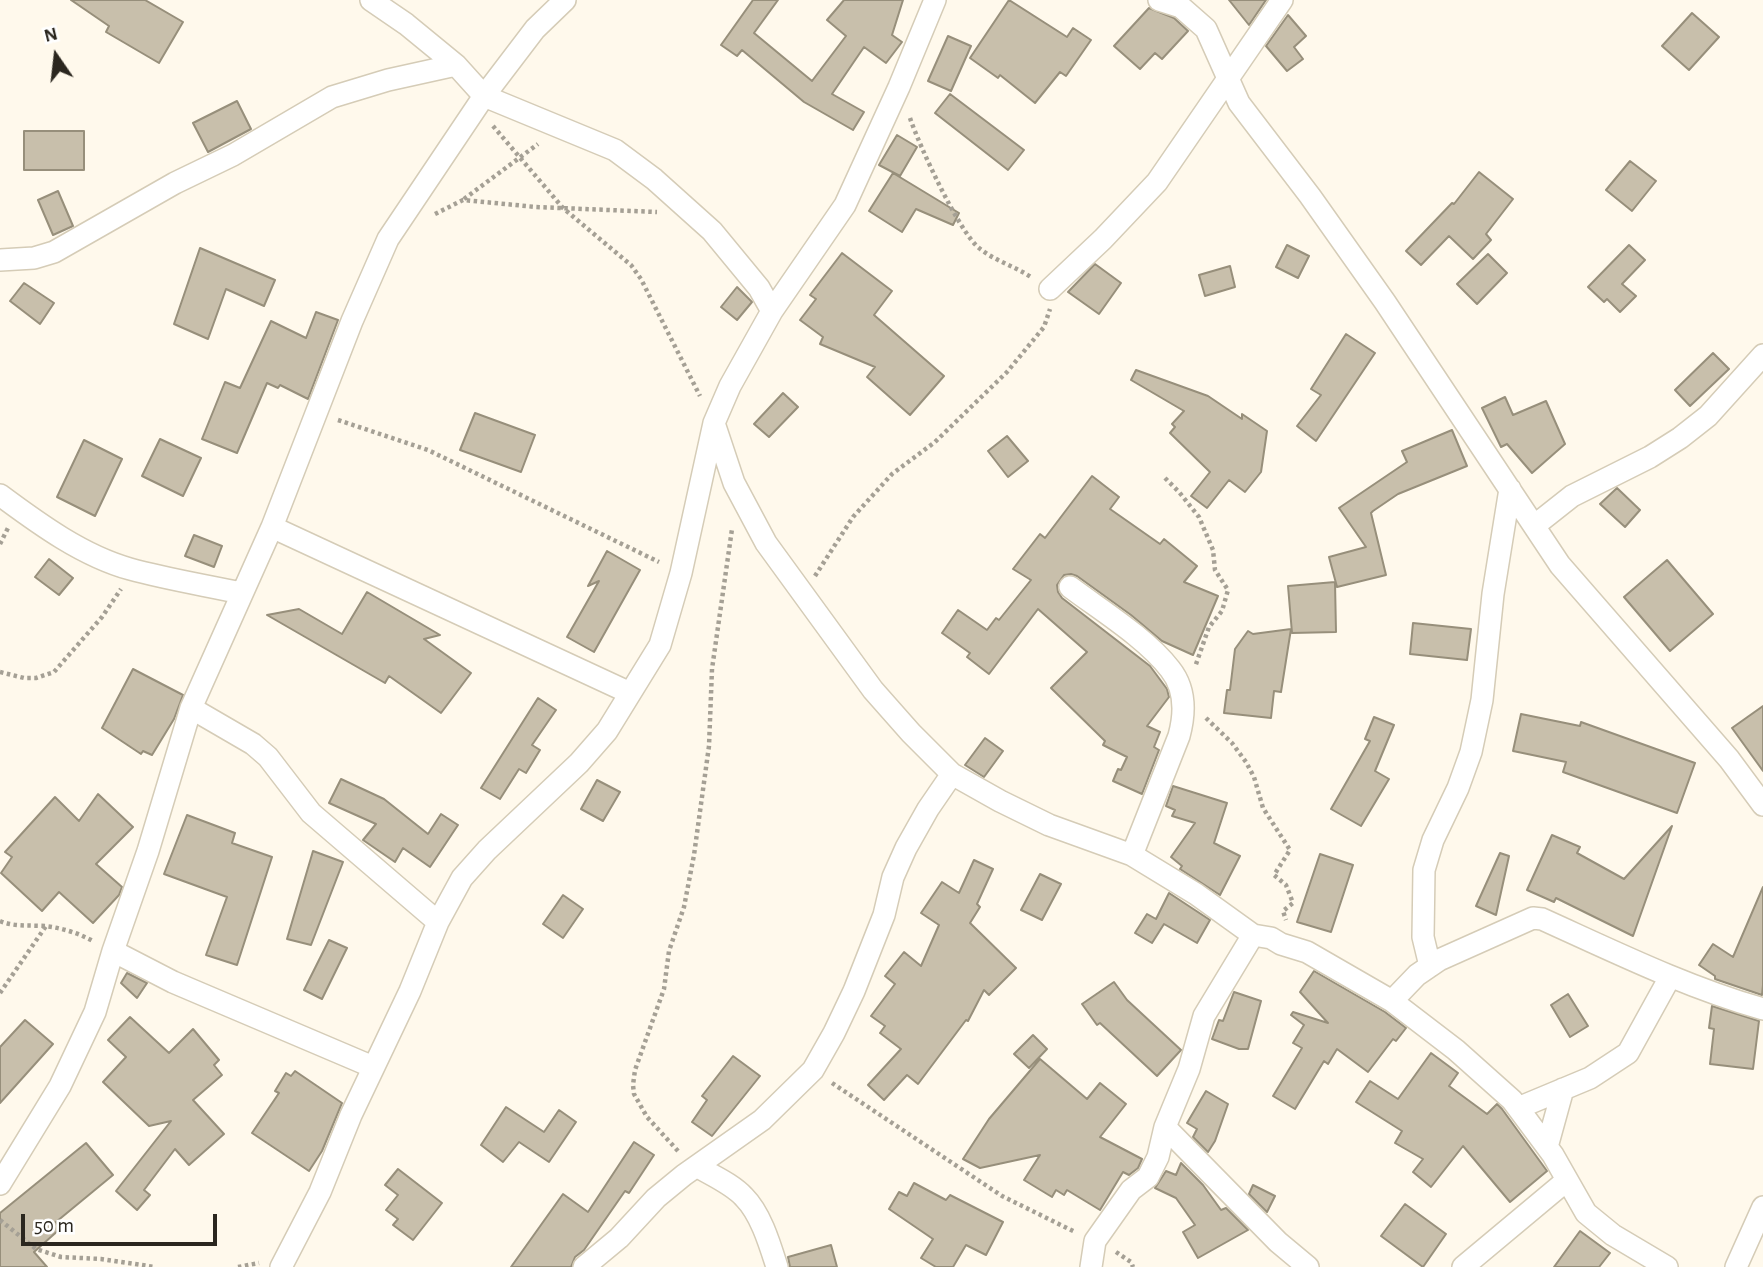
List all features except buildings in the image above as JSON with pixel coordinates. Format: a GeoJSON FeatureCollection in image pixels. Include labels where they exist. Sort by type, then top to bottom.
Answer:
{"type":"FeatureCollection","features":[{"type":"Feature","properties":{"kind":"street"},"geometry":{"type":"LineString","coordinates":[[371,0],[406,24],[456,65],[480,102],[615,150],[654,179],[712,231],[759,288],[772,311]]}},
{"type":"Feature","properties":{"kind":"street"},"geometry":{"type":"LineString","coordinates":[[0,1184],[60,1086],[95,1012],[191,708],[272,527],[352,321],[388,239],[480,102],[536,29],[565,0]]}},
{"type":"Feature","properties":{"kind":"street"},"geometry":{"type":"LineString","coordinates":[[281,1267],[320,1192],[438,922],[462,877],[579,763],[607,731],[660,645],[681,573],[714,423],[730,386],[772,311],[845,205],[935,0]]}},
{"type":"Feature","properties":{"kind":"street"},"geometry":{"type":"LineString","coordinates":[[1159,0],[1181,7],[1206,29],[1239,103],[1310,196],[1377,291],[1560,565],[1729,759],[1763,805]]}},
{"type":"Feature","properties":{"kind":"street"},"geometry":{"type":"LineString","coordinates":[[1050,289],[1103,239],[1157,182],[1282,0]]}},
{"type":"Feature","properties":{"kind":"street"},"geometry":{"type":"LineString","coordinates":[[0,260],[34,258],[54,252],[175,183],[244,149],[332,97],[388,80],[456,65]]}},
{"type":"Feature","properties":{"kind":"street"},"geometry":{"type":"LineString","coordinates":[[1534,526],[1572,496],[1623,471],[1680,438],[1754,381],[1763,355]]}},
{"type":"Feature","properties":{"kind":"street"},"geometry":{"type":"LineString","coordinates":[[714,423],[734,483],[766,543],[873,690],[951,774],[1000,802],[1049,825],[1132,855],[1196,894],[1253,935],[1271,938],[1307,952],[1392,1001],[1456,1050],[1518,1108],[1547,1147],[1586,1213],[1613,1235],[1667,1267]]}},
{"type":"Feature","properties":{"kind":"street"},"geometry":{"type":"LineString","coordinates":[[1430,966],[1423,937],[1424,870],[1433,840],[1458,788],[1471,752],[1482,700],[1493,594],[1510,489]]}},
{"type":"Feature","properties":{"kind":"street"},"geometry":{"type":"LineString","coordinates":[[0,495],[50,531],[105,560],[129,569],[241,593]]}},
{"type":"Feature","properties":{"kind":"street"},"geometry":{"type":"LineString","coordinates":[[272,527],[630,693]]}},
{"type":"Feature","properties":{"kind":"street"},"geometry":{"type":"LineString","coordinates":[[1070,587],[1144,644],[1171,670],[1184,704],[1184,718],[1179,736],[1132,855]]}},
{"type":"Feature","properties":{"kind":"street"},"geometry":{"type":"LineString","coordinates":[[191,708],[253,744],[268,757],[311,813],[438,922]]}},
{"type":"Feature","properties":{"kind":"street"},"geometry":{"type":"LineString","coordinates":[[584,1267],[619,1238],[656,1198],[762,1120],[813,1070],[854,991],[884,915],[893,877],[906,848],[951,774]]}},
{"type":"Feature","properties":{"kind":"street"},"geometry":{"type":"LineString","coordinates":[[1392,1001],[1417,975],[1430,966],[1533,918],[1542,919],[1709,993],[1763,1009]]}},
{"type":"Feature","properties":{"kind":"street"},"geometry":{"type":"LineString","coordinates":[[1091,1267],[1095,1241],[1131,1191],[1148,1177],[1158,1157],[1165,1127],[1189,1069],[1205,1016],[1253,935]]}},
{"type":"Feature","properties":{"kind":"street"},"geometry":{"type":"LineString","coordinates":[[113,951],[173,982],[373,1067]]}},
{"type":"Feature","properties":{"kind":"street"},"geometry":{"type":"LineString","coordinates":[[1518,1108],[1590,1078],[1628,1054],[1670,977]]}},
{"type":"Feature","properties":{"kind":"street"},"geometry":{"type":"LineString","coordinates":[[1547,1147],[1563,1088]]}},
{"type":"Feature","properties":{"kind":"street"},"geometry":{"type":"LineString","coordinates":[[1165,1127],[1278,1242],[1308,1267]]}},
{"type":"Feature","properties":{"kind":"street"},"geometry":{"type":"LineString","coordinates":[[698,1167],[745,1198],[759,1221],[778,1267]]}},
{"type":"Feature","properties":{"kind":"street"},"geometry":{"type":"LineString","coordinates":[[1463,1267],[1566,1181]]}},
{"type":"Feature","properties":{"kind":"street"},"geometry":{"type":"LineString","coordinates":[[1736,1267],[1763,1207]]}},
{"type":"Feature","properties":{"kind":"path"},"geometry":{"type":"LineString","coordinates":[[805,594],[826,556],[853,517],[891,474],[935,442],[1007,372],[1044,327],[1051,308],[1048,294],[1050,289],[1019,269],[993,258],[976,246],[964,229],[917,137],[899,87]]}},
{"type":"Feature","properties":{"kind":"path"},"geometry":{"type":"LineString","coordinates":[[480,102],[520,157],[564,208],[631,265],[641,279],[714,423]]}},
{"type":"Feature","properties":{"kind":"path"},"geometry":{"type":"LineString","coordinates":[[431,216],[463,200],[559,128]]}},
{"type":"Feature","properties":{"kind":"path"},"geometry":{"type":"LineString","coordinates":[[463,200],[564,208],[691,213]]}},
{"type":"Feature","properties":{"kind":"path"},"geometry":{"type":"LineString","coordinates":[[318,412],[428,450],[681,573]]}},
{"type":"Feature","properties":{"kind":"path"},"geometry":{"type":"LineString","coordinates":[[1165,478],[1199,517],[1213,550],[1215,570],[1228,590],[1222,611],[1209,627],[1192,674]]}},
{"type":"Feature","properties":{"kind":"path"},"geometry":{"type":"LineString","coordinates":[[698,1167],[681,1154],[647,1117],[633,1086],[635,1070],[664,989],[668,951],[684,907],[694,855],[709,746],[712,669],[732,528]]}},
{"type":"Feature","properties":{"kind":"path"},"geometry":{"type":"LineString","coordinates":[[0,672],[24,678],[54,673],[102,617],[118,594],[129,569]]}},
{"type":"Feature","properties":{"kind":"path"},"geometry":{"type":"LineString","coordinates":[[1204,716],[1232,743],[1246,762],[1254,777],[1263,808],[1290,850],[1274,875],[1286,885],[1293,903],[1283,911],[1289,927],[1281,944]]}},
{"type":"Feature","properties":{"kind":"path"},"geometry":{"type":"LineString","coordinates":[[0,920],[9,925],[46,926],[77,933],[113,951]]}},
{"type":"Feature","properties":{"kind":"path"},"geometry":{"type":"LineString","coordinates":[[0,993],[46,926]]}},
{"type":"Feature","properties":{"kind":"path"},"geometry":{"type":"LineString","coordinates":[[813,1070],[1002,1196],[1095,1241]]}},
{"type":"Feature","properties":{"kind":"path"},"geometry":{"type":"LineString","coordinates":[[0,1220],[36,1249],[61,1257],[101,1259],[155,1267]]}}]}
